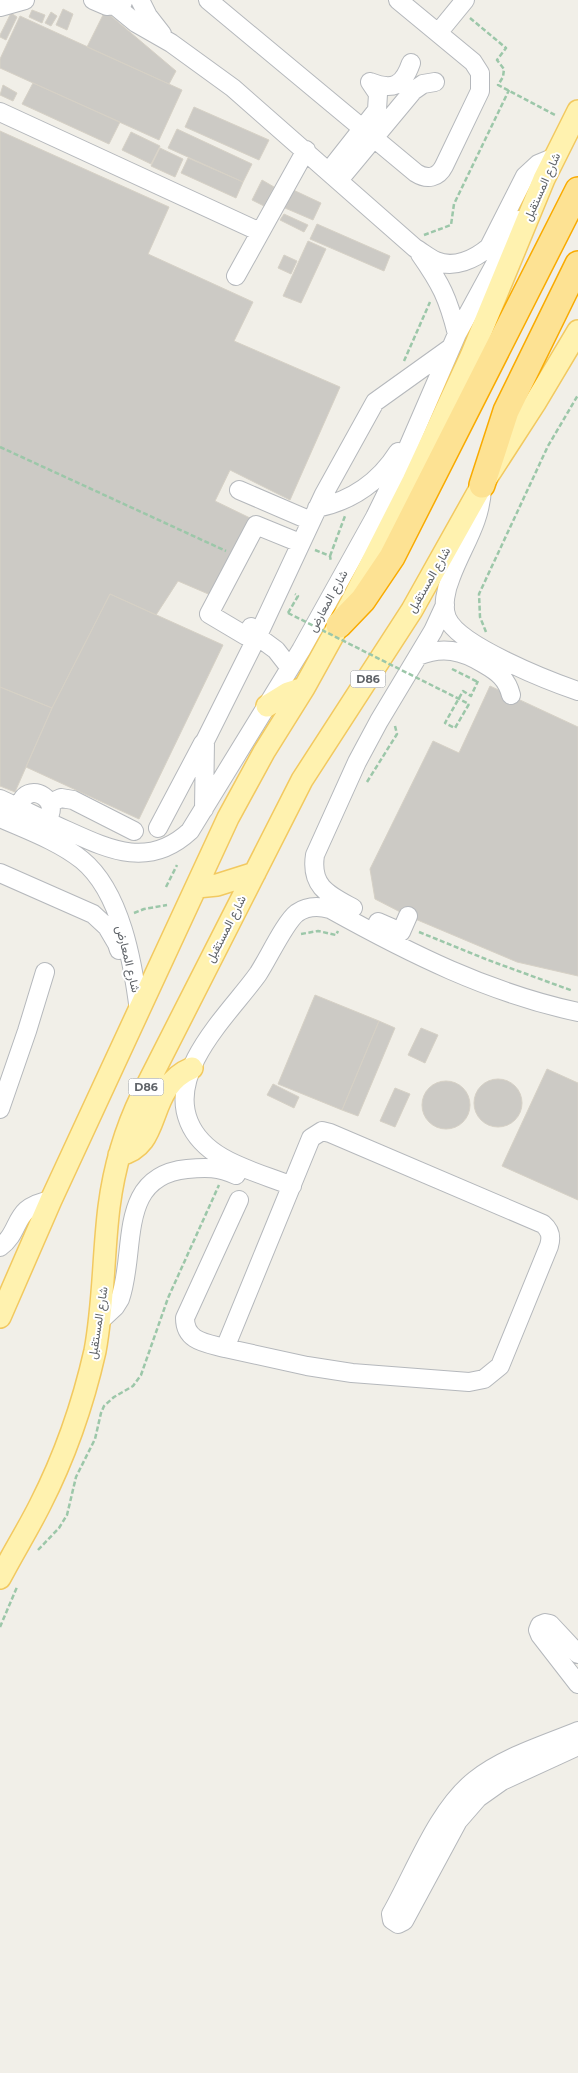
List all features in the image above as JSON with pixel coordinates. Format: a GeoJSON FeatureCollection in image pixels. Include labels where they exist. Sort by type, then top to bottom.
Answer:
{"type":"FeatureCollection","features":[{"type":"Feature","properties":{"kind":"highway"},"geometry":{"type":"LineString","coordinates":[[339,625],[374,586],[400,544],[578,190]]}},
{"type":"Feature","properties":{"kind":"highway"},"geometry":{"type":"LineString","coordinates":[[482,485],[506,411],[578,264]]}},
{"type":"Feature","properties":{"kind":"main road","name":"شارع المستقبل"},"geometry":{"type":"LineString","coordinates":[[0,1317],[51,1200],[246,785],[352,603],[417,472],[470,356],[544,179],[575,117]]}},
{"type":"Feature","properties":{"kind":"main road","name":"شارع المستقبل"},"geometry":{"type":"LineString","coordinates":[[9,1580],[40,1504],[67,1445],[87,1383],[100,1321],[110,1206],[119,1155],[142,1095],[302,780],[407,618],[482,485],[554,374],[578,331]]}},
{"type":"Feature","properties":{"kind":"main road"},"geometry":{"type":"LineString","coordinates":[[267,706],[288,693],[304,688]]}},
{"type":"Feature","properties":{"kind":"main road"},"geometry":{"type":"LineString","coordinates":[[197,887],[217,885],[255,873]]}},
{"type":"Feature","properties":{"kind":"main road"},"geometry":{"type":"LineString","coordinates":[[119,1155],[133,1150],[144,1140],[166,1088],[177,1076],[192,1068]]}},
{"type":"Feature","properties":{"kind":"street"},"geometry":{"type":"LineString","coordinates":[[0,8],[25,0]]}},
{"type":"Feature","properties":{"kind":"street"},"geometry":{"type":"LineString","coordinates":[[93,0],[100,4],[120,3],[147,30],[171,43],[233,88],[306,150],[415,248],[436,261],[446,263],[464,262],[482,253],[494,239],[525,176],[538,164],[555,157]]}},
{"type":"Feature","properties":{"kind":"street"},"geometry":{"type":"LineString","coordinates":[[140,0],[154,26],[171,43]]}},
{"type":"Feature","properties":{"kind":"street"},"geometry":{"type":"LineString","coordinates":[[208,0],[421,176],[432,177],[442,171],[480,90],[481,78],[473,62],[398,0]]}},
{"type":"Feature","properties":{"kind":"street"},"geometry":{"type":"LineString","coordinates":[[438,33],[462,4]]}},
{"type":"Feature","properties":{"kind":"street"},"geometry":{"type":"LineString","coordinates":[[369,133],[378,105],[378,94],[370,82],[383,86],[398,84],[406,75],[411,63]]}},
{"type":"Feature","properties":{"kind":"street"},"geometry":{"type":"LineString","coordinates":[[334,176],[369,133],[418,87],[429,82],[435,82]]}},
{"type":"Feature","properties":{"kind":"street"},"geometry":{"type":"LineString","coordinates":[[0,112],[260,232]]}},
{"type":"Feature","properties":{"kind":"street"},"geometry":{"type":"LineString","coordinates":[[236,276],[306,150]]}},
{"type":"Feature","properties":{"kind":"street","name":"شارع المعارض"},"geometry":{"type":"LineString","coordinates":[[0,799],[109,849],[121,852],[143,853],[164,849],[174,844],[190,831],[290,668],[380,509],[453,341],[504,244],[544,179]]}},
{"type":"Feature","properties":{"kind":"street"},"geometry":{"type":"LineString","coordinates":[[158,828],[205,741],[314,515],[375,402],[453,341],[450,304],[444,291],[415,248]]}},
{"type":"Feature","properties":{"kind":"street"},"geometry":{"type":"LineString","coordinates":[[239,490],[314,515],[367,486],[386,470],[420,418]]}},
{"type":"Feature","properties":{"kind":"street"},"geometry":{"type":"LineString","coordinates":[[406,921],[402,931],[398,932],[330,896],[316,878],[314,863],[318,848],[357,762],[440,618],[451,576],[476,522],[482,498],[482,485]]}},
{"type":"Feature","properties":{"kind":"street"},"geometry":{"type":"LineString","coordinates":[[290,668],[276,650],[251,626],[246,636],[209,614],[256,525],[300,543]]}},
{"type":"Feature","properties":{"kind":"street"},"geometry":{"type":"LineString","coordinates":[[444,605],[448,619],[456,631],[488,659],[506,681],[511,695]]}},
{"type":"Feature","properties":{"kind":"street"},"geometry":{"type":"LineString","coordinates":[[418,656],[436,650],[455,650],[473,657],[488,659],[578,691]]}},
{"type":"Feature","properties":{"kind":"street"},"geometry":{"type":"LineString","coordinates":[[204,809],[205,741]]}},
{"type":"Feature","properties":{"kind":"street"},"geometry":{"type":"LineString","coordinates":[[18,808],[24,797],[32,794],[44,796],[52,809],[48,821]]}},
{"type":"Feature","properties":{"kind":"street"},"geometry":{"type":"LineString","coordinates":[[50,803],[61,798],[73,800],[134,830]]}},
{"type":"Feature","properties":{"kind":"street","name":"شارع المعارض"},"geometry":{"type":"LineString","coordinates":[[0,818],[60,846],[91,868],[105,887],[118,920],[130,960],[135,1019]]}},
{"type":"Feature","properties":{"kind":"street"},"geometry":{"type":"LineString","coordinates":[[0,873],[84,910],[101,920],[117,944],[135,1019]]}},
{"type":"Feature","properties":{"kind":"street"},"geometry":{"type":"LineString","coordinates":[[289,1192],[222,1158],[204,1145],[188,1119],[183,1101],[192,1068],[207,1040],[258,973],[296,914],[309,908],[323,907],[330,909],[468,979],[526,999],[578,1012]]}},
{"type":"Feature","properties":{"kind":"street"},"geometry":{"type":"LineString","coordinates":[[0,1109],[28,1031],[45,972]]}},
{"type":"Feature","properties":{"kind":"street"},"geometry":{"type":"LineString","coordinates":[[225,1348],[311,1138],[317,1132],[326,1132],[542,1224],[549,1231],[551,1241],[503,1360],[495,1371],[484,1379],[469,1382],[352,1373],[225,1348],[196,1340],[186,1328],[185,1318],[238,1200]]}},
{"type":"Feature","properties":{"kind":"street"},"geometry":{"type":"LineString","coordinates":[[100,1321],[115,1308],[122,1292],[131,1230],[140,1196],[156,1180],[174,1171],[212,1167],[289,1192]]}},
{"type":"Feature","properties":{"kind":"street"},"geometry":{"type":"LineString","coordinates":[[0,1247],[7,1241],[7,1227],[29,1208],[51,1200]]}},
{"type":"Feature","properties":{"kind":"street"},"geometry":{"type":"LineString","coordinates":[[578,1654],[550,1624],[544,1623],[540,1625],[538,1630],[540,1635],[578,1684]]}},
{"type":"Feature","properties":{"kind":"street"},"geometry":{"type":"LineString","coordinates":[[578,1731],[490,1770],[462,1792],[440,1822],[391,1914],[392,1920],[398,1924],[404,1920],[458,1821],[478,1798],[502,1781],[578,1746]]}},
{"type":"Feature","properties":{"kind":"path"},"geometry":{"type":"LineString","coordinates":[[462,4],[506,48],[497,60],[504,68],[503,76],[498,85],[575,117]]}},
{"type":"Feature","properties":{"kind":"path"},"geometry":{"type":"LineString","coordinates":[[415,248],[424,235],[451,225],[454,204],[509,90]]}},
{"type":"Feature","properties":{"kind":"path"},"geometry":{"type":"LineString","coordinates":[[402,365],[434,295]]}},
{"type":"Feature","properties":{"kind":"path"},"geometry":{"type":"LineString","coordinates":[[288,613],[469,704],[454,728],[445,722],[463,691],[471,696],[494,643],[484,628],[480,617],[479,594],[548,446],[578,396]]}},
{"type":"Feature","properties":{"kind":"path"},"geometry":{"type":"LineString","coordinates":[[0,447],[238,557]]}},
{"type":"Feature","properties":{"kind":"path"},"geometry":{"type":"LineString","coordinates":[[330,556],[345,520],[346,499]]}},
{"type":"Feature","properties":{"kind":"path"},"geometry":{"type":"LineString","coordinates":[[166,887],[177,865]]}},
{"type":"Feature","properties":{"kind":"path"},"geometry":{"type":"LineString","coordinates":[[118,920],[144,909],[171,905]]}},
{"type":"Feature","properties":{"kind":"path"},"geometry":{"type":"LineString","coordinates":[[406,921],[488,960],[572,991]]}},
{"type":"Feature","properties":{"kind":"path"},"geometry":{"type":"LineString","coordinates":[[36,1553],[68,1515],[76,1477],[95,1439],[104,1406],[114,1397],[133,1386],[141,1375],[168,1298],[226,1170]]}},
{"type":"Feature","properties":{"kind":"path"},"geometry":{"type":"LineString","coordinates":[[0,1627],[9,1580]]}},
{"type":"Feature","properties":{"kind":"building"},"geometry":{"type":"Polygon","coordinates":[[[63,9],[73,14],[67,30],[56,25],[63,9]]]}},
{"type":"Feature","properties":{"kind":"building"},"geometry":{"type":"Polygon","coordinates":[[[32,10],[45,15],[42,23],[29,17],[32,10]]]}},
{"type":"Feature","properties":{"kind":"building"},"geometry":{"type":"Polygon","coordinates":[[[105,11],[176,71],[169,84],[87,47],[105,11]]]}},
{"type":"Feature","properties":{"kind":"building"},"geometry":{"type":"Polygon","coordinates":[[[51,12],[57,16],[51,26],[45,23],[51,12]]]}},
{"type":"Feature","properties":{"kind":"building"},"geometry":{"type":"Polygon","coordinates":[[[11,13],[17,17],[6,40],[0,37],[0,35],[11,13]]]}},
{"type":"Feature","properties":{"kind":"building"},"geometry":{"type":"Polygon","coordinates":[[[20,16],[182,90],[159,140],[0,68],[0,59],[20,16]]]}},
{"type":"Feature","properties":{"kind":"building"},"geometry":{"type":"Polygon","coordinates":[[[33,83],[120,122],[109,144],[22,104],[33,83]]]}},
{"type":"Feature","properties":{"kind":"building"},"geometry":{"type":"Polygon","coordinates":[[[3,85],[17,93],[13,101],[0,95],[3,85]]]}},
{"type":"Feature","properties":{"kind":"building"},"geometry":{"type":"Polygon","coordinates":[[[194,107],[269,140],[259,160],[185,127],[194,107]]]}},
{"type":"Feature","properties":{"kind":"building"},"geometry":{"type":"Polygon","coordinates":[[[177,129],[252,164],[243,182],[168,148],[177,129]]]}},
{"type":"Feature","properties":{"kind":"building"},"geometry":{"type":"Polygon","coordinates":[[[0,131],[169,207],[148,254],[253,302],[234,341],[340,387],[290,500],[230,470],[215,501],[250,518],[213,596],[178,581],[156,615],[110,594],[52,708],[0,687],[0,131]]]}},
{"type":"Feature","properties":{"kind":"building"},"geometry":{"type":"Polygon","coordinates":[[[131,132],[160,146],[151,164],[122,150],[131,132]]]}},
{"type":"Feature","properties":{"kind":"building"},"geometry":{"type":"Polygon","coordinates":[[[160,148],[183,159],[175,177],[151,166],[160,148]]]}},
{"type":"Feature","properties":{"kind":"building"},"geometry":{"type":"Polygon","coordinates":[[[188,158],[243,182],[236,198],[181,173],[188,158]]]}},
{"type":"Feature","properties":{"kind":"building"},"geometry":{"type":"Polygon","coordinates":[[[262,180],[274,187],[264,206],[252,200],[262,180]]]}},
{"type":"Feature","properties":{"kind":"building"},"geometry":{"type":"Polygon","coordinates":[[[289,188],[321,203],[313,220],[285,208],[288,201],[284,199],[289,188]]]}},
{"type":"Feature","properties":{"kind":"building"},"geometry":{"type":"Polygon","coordinates":[[[284,214],[308,225],[304,232],[280,220],[284,214]]]}},
{"type":"Feature","properties":{"kind":"building"},"geometry":{"type":"Polygon","coordinates":[[[317,224],[390,256],[384,271],[310,239],[317,224]]]}},
{"type":"Feature","properties":{"kind":"building"},"geometry":{"type":"Polygon","coordinates":[[[308,241],[326,249],[301,303],[283,296],[308,241]]]}},
{"type":"Feature","properties":{"kind":"building"},"geometry":{"type":"Polygon","coordinates":[[[284,255],[297,261],[291,274],[278,268],[284,255]]]}},
{"type":"Feature","properties":{"kind":"building"},"geometry":{"type":"Polygon","coordinates":[[[110,594],[223,645],[139,819],[26,767],[52,708],[110,594]]]}},
{"type":"Feature","properties":{"kind":"building"},"geometry":{"type":"Polygon","coordinates":[[[490,686],[578,727],[578,976],[517,962],[408,916],[375,899],[370,869],[433,741],[459,753],[490,686]]]}},
{"type":"Feature","properties":{"kind":"building"},"geometry":{"type":"Polygon","coordinates":[[[0,687],[52,708],[15,792],[0,786],[0,687]]]}},
{"type":"Feature","properties":{"kind":"building"},"geometry":{"type":"Polygon","coordinates":[[[315,995],[379,1021],[342,1110],[278,1084],[315,995]]]}},
{"type":"Feature","properties":{"kind":"building"},"geometry":{"type":"Polygon","coordinates":[[[379,1021],[395,1028],[358,1116],[342,1110],[379,1021]]]}},
{"type":"Feature","properties":{"kind":"building"},"geometry":{"type":"Polygon","coordinates":[[[421,1028],[438,1035],[425,1063],[408,1055],[421,1028]]]}},
{"type":"Feature","properties":{"kind":"building"},"geometry":{"type":"Polygon","coordinates":[[[547,1069],[578,1083],[578,1200],[502,1166],[547,1069]]]}},
{"type":"Feature","properties":{"kind":"building"},"geometry":{"type":"Polygon","coordinates":[[[498,1079],[507,1081],[515,1086],[520,1094],[522,1103],[520,1112],[515,1120],[507,1125],[498,1127],[489,1125],[481,1120],[476,1112],[474,1103],[476,1094],[481,1086],[489,1081],[498,1079]]]}},
{"type":"Feature","properties":{"kind":"building"},"geometry":{"type":"Polygon","coordinates":[[[441,1081],[451,1081],[460,1085],[466,1091],[469,1096],[469,1114],[460,1125],[451,1129],[441,1129],[432,1125],[426,1119],[422,1110],[422,1100],[426,1091],[432,1085],[441,1081]]]}},
{"type":"Feature","properties":{"kind":"building"},"geometry":{"type":"Polygon","coordinates":[[[273,1084],[299,1097],[294,1108],[267,1095],[273,1084]]]}},
{"type":"Feature","properties":{"kind":"building"},"geometry":{"type":"Polygon","coordinates":[[[395,1088],[410,1094],[395,1127],[380,1121],[395,1088]]]}}]}
